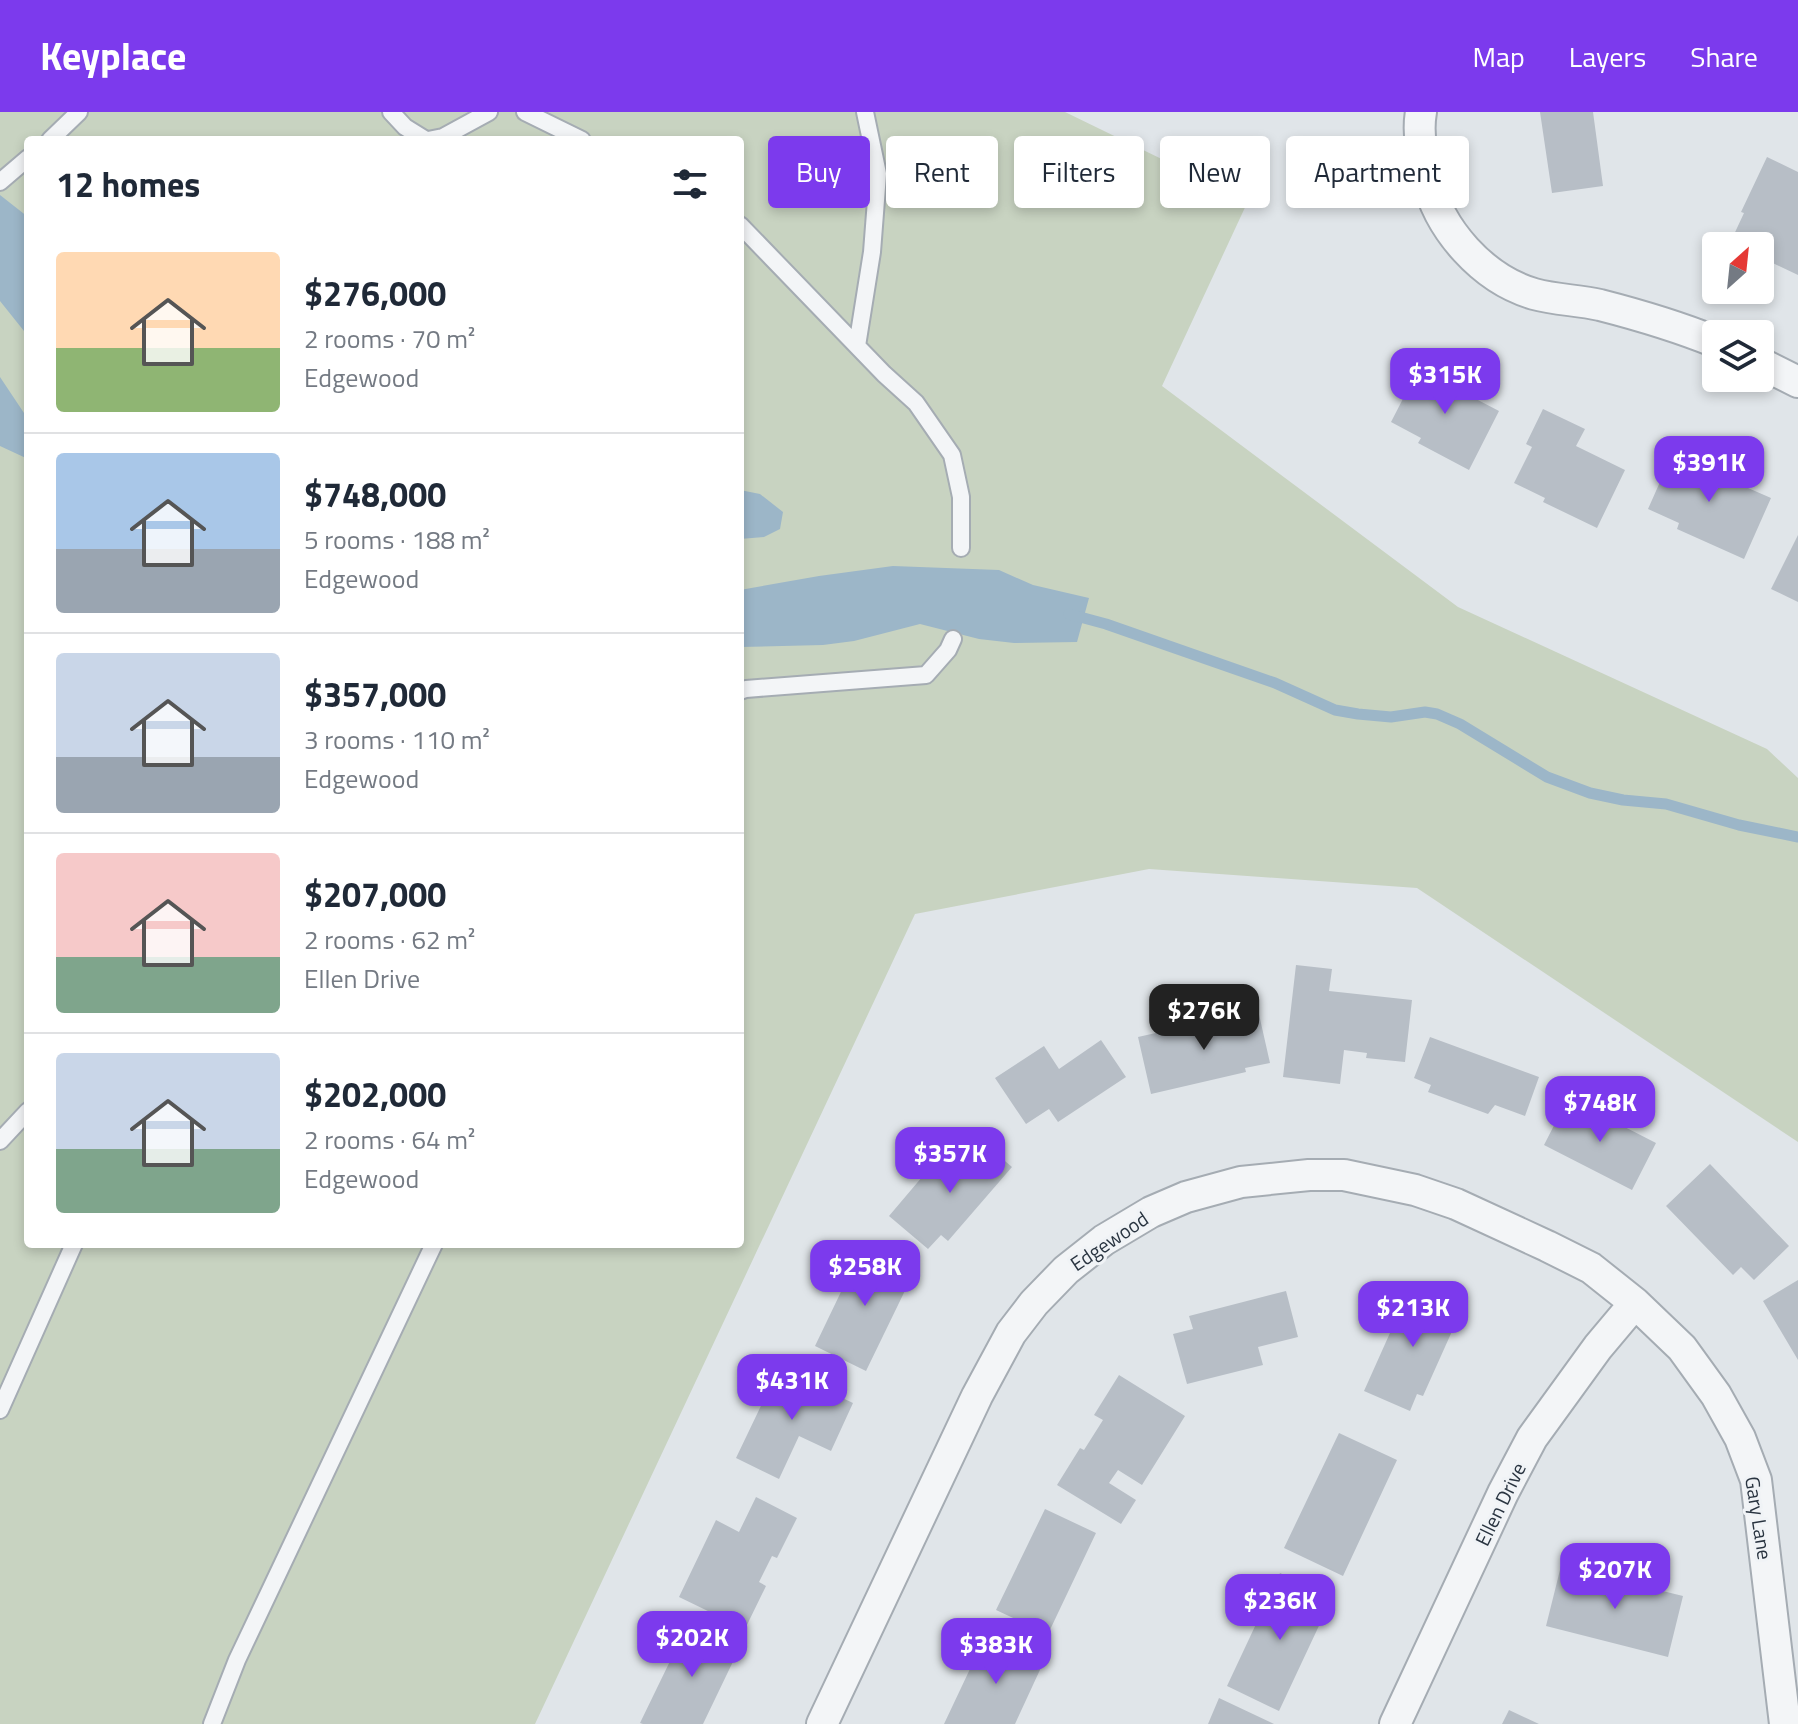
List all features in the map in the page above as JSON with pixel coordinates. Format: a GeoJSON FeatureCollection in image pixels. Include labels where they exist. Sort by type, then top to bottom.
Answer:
{"type":"FeatureCollection","features":[{"type":"Feature","properties":{"kind":"street"},"geometry":{"type":"LineString","coordinates":[[1421,112],[1420,139],[1431,197],[1455,236],[1498,278],[1532,293],[1586,302],[1702,337]]}},
{"type":"Feature","properties":{"kind":"street"},"geometry":{"type":"LineString","coordinates":[[1774,370],[1798,382]]}},
{"type":"Feature","properties":{"kind":"street","name":"Edgewood"},"geometry":{"type":"LineString","coordinates":[[822,1724],[977,1396],[1011,1333],[1034,1303],[1066,1270],[1104,1240],[1151,1212],[1186,1197],[1252,1180],[1344,1175],[1382,1182],[1456,1204],[1547,1246],[1591,1268],[1635,1303]]}},
{"type":"Feature","properties":{"kind":"street","name":"Ellen Drive"},"geometry":{"type":"LineString","coordinates":[[1395,1724],[1532,1438],[1598,1347],[1635,1303]]}},
{"type":"Feature","properties":{"kind":"street","name":"Gary Lane"},"geometry":{"type":"LineString","coordinates":[[1635,1303],[1682,1348],[1716,1395],[1740,1438],[1756,1480],[1785,1724]]}},
{"type":"Feature","properties":{"kind":"lane"},"geometry":{"type":"LineString","coordinates":[[54,136],[79,112]]}},
{"type":"Feature","properties":{"kind":"lane"},"geometry":{"type":"LineString","coordinates":[[391,112],[405,127],[420,136]]}},
{"type":"Feature","properties":{"kind":"lane"},"geometry":{"type":"LineString","coordinates":[[445,136],[489,112]]}},
{"type":"Feature","properties":{"kind":"lane"},"geometry":{"type":"LineString","coordinates":[[525,112],[574,136]]}},
{"type":"Feature","properties":{"kind":"lane"},"geometry":{"type":"LineString","coordinates":[[857,346],[872,252],[878,174],[865,112]]}},
{"type":"Feature","properties":{"kind":"lane"},"geometry":{"type":"LineString","coordinates":[[0,182],[24,161]]}},
{"type":"Feature","properties":{"kind":"lane"},"geometry":{"type":"LineString","coordinates":[[744,229],[916,403],[952,455],[961,497],[961,548]]}},
{"type":"Feature","properties":{"kind":"lane"},"geometry":{"type":"LineString","coordinates":[[744,690],[926,675],[948,650],[953,639]]}},
{"type":"Feature","properties":{"kind":"lane"},"geometry":{"type":"LineString","coordinates":[[0,1141],[24,1115]]}},
{"type":"Feature","properties":{"kind":"lane"},"geometry":{"type":"LineString","coordinates":[[0,1410],[72,1248]]}},
{"type":"Feature","properties":{"kind":"lane"},"geometry":{"type":"LineString","coordinates":[[212,1724],[237,1660],[432,1248]]}},
{"type":"Feature","properties":{"kind":"green space"},"geometry":{"type":"Polygon","coordinates":[[[0,112],[1065,112],[1114,136],[1014,136],[1014,208],[1144,208],[1144,150],[1160,158],[1160,208],[1245,208],[1162,386],[1458,607],[1767,749],[1798,778],[1798,1142],[1417,888],[1149,869],[915,914],[535,1724],[0,1724],[0,112]]]}},
{"type":"Feature","properties":{"kind":"water"},"geometry":{"type":"Polygon","coordinates":[[[0,195],[24,214],[24,331],[0,301],[0,195]]]}},
{"type":"Feature","properties":{"kind":"water"},"geometry":{"type":"Polygon","coordinates":[[[0,377],[24,413],[24,457],[0,446],[0,377]]]}},
{"type":"Feature","properties":{"kind":"water"},"geometry":{"type":"Polygon","coordinates":[[[744,491],[760,494],[783,512],[780,529],[764,537],[744,539],[744,491]]]}},
{"type":"Feature","properties":{"kind":"water"},"geometry":{"type":"Polygon","coordinates":[[[893,566],[999,570],[1033,585],[1089,598],[1077,642],[1014,643],[979,639],[920,624],[854,641],[744,647],[744,589],[893,566]]]}},
{"type":"Feature","properties":{"kind":"building"},"geometry":{"type":"Polygon","coordinates":[[[1540,112],[1593,112],[1603,186],[1552,193],[1540,112]]]}},
{"type":"Feature","properties":{"kind":"building"},"geometry":{"type":"Polygon","coordinates":[[[1767,157],[1798,172],[1798,275],[1774,264],[1774,232],[1735,232],[1744,213],[1741,212],[1767,157]]]}},
{"type":"Feature","properties":{"kind":"building"},"geometry":{"type":"Polygon","coordinates":[[[1423,360],[1456,377],[1451,386],[1499,411],[1469,470],[1418,443],[1421,438],[1391,422],[1423,360]]]}},
{"type":"Feature","properties":{"kind":"building"},"geometry":{"type":"Polygon","coordinates":[[[1543,409],[1585,429],[1576,446],[1625,470],[1597,528],[1543,502],[1545,498],[1514,483],[1532,447],[1526,444],[1543,409]]]}},
{"type":"Feature","properties":{"kind":"building"},"geometry":{"type":"Polygon","coordinates":[[[1676,446],[1713,462],[1709,471],[1771,498],[1744,559],[1677,529],[1679,523],[1648,509],[1676,446]]]}},
{"type":"Feature","properties":{"kind":"building"},"geometry":{"type":"Polygon","coordinates":[[[1798,535],[1798,602],[1771,589],[1798,535]]]}},
{"type":"Feature","properties":{"kind":"building"},"geometry":{"type":"Polygon","coordinates":[[[1296,965],[1332,969],[1329,991],[1412,1000],[1405,1062],[1366,1058],[1367,1053],[1344,1050],[1340,1084],[1283,1077],[1296,965]]]}},
{"type":"Feature","properties":{"kind":"building"},"geometry":{"type":"Polygon","coordinates":[[[1258,1010],[1270,1063],[1245,1068],[1246,1072],[1151,1094],[1138,1037],[1258,1010]]]}},
{"type":"Feature","properties":{"kind":"building"},"geometry":{"type":"Polygon","coordinates":[[[1430,1037],[1539,1077],[1525,1116],[1495,1105],[1488,1114],[1428,1092],[1431,1085],[1414,1078],[1430,1037]]]}},
{"type":"Feature","properties":{"kind":"building"},"geometry":{"type":"Polygon","coordinates":[[[1101,1040],[1126,1077],[1058,1122],[1049,1109],[1026,1124],[995,1078],[1044,1046],[1059,1069],[1101,1040]]]}},
{"type":"Feature","properties":{"kind":"building"},"geometry":{"type":"Polygon","coordinates":[[[1568,1098],[1656,1143],[1632,1190],[1544,1145],[1568,1098]]]}},
{"type":"Feature","properties":{"kind":"building"},"geometry":{"type":"Polygon","coordinates":[[[979,1139],[1012,1167],[948,1241],[941,1235],[928,1249],[889,1216],[939,1157],[953,1169],[979,1139]]]}},
{"type":"Feature","properties":{"kind":"building"},"geometry":{"type":"Polygon","coordinates":[[[1710,1164],[1789,1246],[1754,1280],[1741,1267],[1733,1275],[1666,1206],[1710,1164]]]}},
{"type":"Feature","properties":{"kind":"building"},"geometry":{"type":"Polygon","coordinates":[[[863,1246],[915,1270],[866,1371],[815,1346],[863,1246]]]}},
{"type":"Feature","properties":{"kind":"building"},"geometry":{"type":"Polygon","coordinates":[[[1798,1280],[1798,1360],[1763,1301],[1798,1280]]]}},
{"type":"Feature","properties":{"kind":"building"},"geometry":{"type":"Polygon","coordinates":[[[1411,1286],[1462,1309],[1423,1396],[1417,1394],[1410,1411],[1364,1391],[1411,1286]]]}},
{"type":"Feature","properties":{"kind":"building"},"geometry":{"type":"Polygon","coordinates":[[[1286,1291],[1298,1337],[1258,1347],[1263,1365],[1187,1384],[1173,1334],[1193,1329],[1189,1316],[1286,1291]]]}},
{"type":"Feature","properties":{"kind":"building"},"geometry":{"type":"Polygon","coordinates":[[[779,1368],[853,1403],[831,1451],[799,1436],[779,1479],[736,1458],[779,1368]]]}},
{"type":"Feature","properties":{"kind":"building"},"geometry":{"type":"Polygon","coordinates":[[[1119,1375],[1185,1416],[1142,1485],[1118,1470],[1109,1483],[1136,1500],[1121,1524],[1057,1485],[1080,1448],[1084,1450],[1103,1420],[1094,1415],[1119,1375]]]}},
{"type":"Feature","properties":{"kind":"building"},"geometry":{"type":"Polygon","coordinates":[[[1339,1433],[1397,1460],[1343,1576],[1284,1548],[1339,1433]]]}},
{"type":"Feature","properties":{"kind":"building"},"geometry":{"type":"Polygon","coordinates":[[[756,1497],[797,1518],[777,1558],[772,1556],[759,1582],[766,1586],[745,1629],[679,1597],[716,1520],[739,1532],[756,1497]]]}},
{"type":"Feature","properties":{"kind":"building"},"geometry":{"type":"Polygon","coordinates":[[[1045,1509],[1096,1533],[1048,1634],[996,1610],[1045,1509]]]}},
{"type":"Feature","properties":{"kind":"building"},"geometry":{"type":"Polygon","coordinates":[[[1561,1566],[1683,1596],[1668,1657],[1546,1626],[1561,1566]]]}},
{"type":"Feature","properties":{"kind":"building"},"geometry":{"type":"Polygon","coordinates":[[[1280,1573],[1332,1598],[1279,1711],[1227,1686],[1280,1573]]]}},
{"type":"Feature","properties":{"kind":"building"},"geometry":{"type":"Polygon","coordinates":[[[689,1622],[740,1647],[703,1724],[640,1723],[689,1622]]]}},
{"type":"Feature","properties":{"kind":"building"},"geometry":{"type":"Polygon","coordinates":[[[999,1637],[1045,1659],[1015,1724],[944,1724],[978,1652],[990,1657],[999,1637]]]}},
{"type":"Feature","properties":{"kind":"building"},"geometry":{"type":"Polygon","coordinates":[[[1219,1698],[1274,1724],[1208,1724],[1219,1698]]]}},
{"type":"Feature","properties":{"kind":"building"},"geometry":{"type":"Polygon","coordinates":[[[1509,1710],[1539,1724],[1502,1724],[1509,1710]]]}},
{"type":"Feature","properties":{"kind":"waterway"},"geometry":{"type":"LineString","coordinates":[[1069,614],[1275,683],[1335,710],[1391,717],[1425,712],[1437,714],[1460,724],[1547,777],[1590,793],[1666,804],[1739,825],[1798,837]]}}]}
